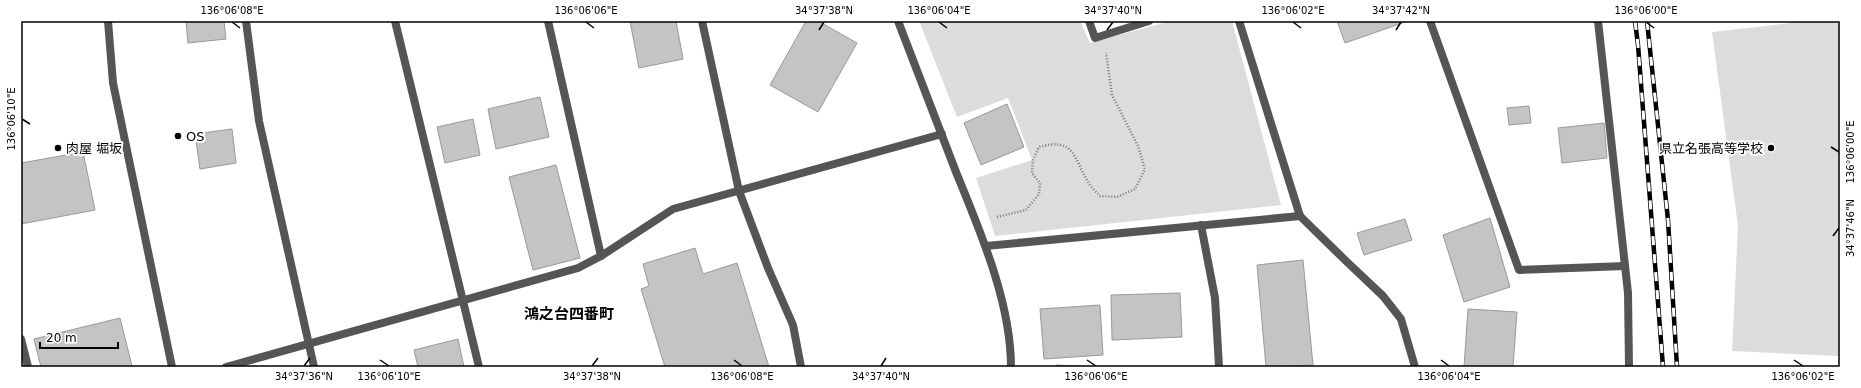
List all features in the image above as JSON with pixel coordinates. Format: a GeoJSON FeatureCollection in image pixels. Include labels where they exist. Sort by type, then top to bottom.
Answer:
{"type":"FeatureCollection","features":[{"type":"Feature","properties":{"kind":"street"},"geometry":{"type":"LineString","coordinates":[[108,21],[114,83],[172,367]]}},
{"type":"Feature","properties":{"kind":"street"},"geometry":{"type":"LineString","coordinates":[[246,21],[259,121],[314,367]]}},
{"type":"Feature","properties":{"kind":"street"},"geometry":{"type":"LineString","coordinates":[[395,21],[479,367]]}},
{"type":"Feature","properties":{"kind":"street"},"geometry":{"type":"LineString","coordinates":[[548,21],[601,256]]}},
{"type":"Feature","properties":{"kind":"street"},"geometry":{"type":"LineString","coordinates":[[702,21],[739,190],[768,268],[793,325],[801,367]]}},
{"type":"Feature","properties":{"kind":"street"},"geometry":{"type":"LineString","coordinates":[[898,21],[986,246],[1002,305],[1007,331],[1011,367]]}},
{"type":"Feature","properties":{"kind":"street"},"geometry":{"type":"LineString","coordinates":[[1089,21],[1095,38],[1149,21]]}},
{"type":"Feature","properties":{"kind":"street"},"geometry":{"type":"LineString","coordinates":[[1239,21],[1300,216],[1383,296],[1401,319],[1416,367]]}},
{"type":"Feature","properties":{"kind":"street"},"geometry":{"type":"LineString","coordinates":[[1430,21],[1519,270],[1625,266]]}},
{"type":"Feature","properties":{"kind":"street"},"geometry":{"type":"LineString","coordinates":[[1598,21],[1628,293],[1629,367]]}},
{"type":"Feature","properties":{"kind":"street"},"geometry":{"type":"LineString","coordinates":[[226,367],[463,299],[578,268],[601,256],[673,209],[942,134]]}},
{"type":"Feature","properties":{"kind":"street"},"geometry":{"type":"LineString","coordinates":[[986,246],[1300,216]]}},
{"type":"Feature","properties":{"kind":"street"},"geometry":{"type":"LineString","coordinates":[[1201,225],[1215,298],[1219,367]]}},
{"type":"Feature","properties":{"kind":"street"},"geometry":{"type":"LineString","coordinates":[[21,338],[28,367]]}},
{"type":"Feature","properties":{"kind":"path"},"geometry":{"type":"LineString","coordinates":[[997,217],[1026,210],[1039,194],[1040,183],[1032,173],[1032,160],[1039,147],[1052,143],[1062,145],[1074,152],[1089,184],[1100,196],[1117,197],[1134,189],[1146,169],[1138,146],[1112,95],[1106,48],[1095,38]]}},
{"type":"Feature","properties":{"kind":"shaded area"},"geometry":{"type":"Polygon","coordinates":[[[919,21],[1080,21],[1090,43],[1171,21],[1232,21],[1281,205],[995,236],[976,178],[1032,160],[1008,98],[957,117],[919,21]]]}},
{"type":"Feature","properties":{"kind":"shaded area","name":"県立名張高等学校"},"geometry":{"type":"Polygon","coordinates":[[[1808,21],[1840,22],[1840,356],[1732,351],[1738,226],[1712,32],[1808,21]]]}},
{"type":"Feature","properties":{"kind":"building"},"geometry":{"type":"Polygon","coordinates":[[[186,21],[224,21],[226,39],[188,43],[186,21]]]}},
{"type":"Feature","properties":{"kind":"building"},"geometry":{"type":"Polygon","coordinates":[[[630,21],[676,21],[683,59],[639,68],[630,21]]]}},
{"type":"Feature","properties":{"kind":"building"},"geometry":{"type":"Polygon","coordinates":[[[806,21],[818,21],[857,43],[818,112],[770,85],[806,21]]]}},
{"type":"Feature","properties":{"kind":"building"},"geometry":{"type":"Polygon","coordinates":[[[1337,21],[1408,21],[1345,43],[1337,21]]]}},
{"type":"Feature","properties":{"kind":"building"},"geometry":{"type":"Polygon","coordinates":[[[540,97],[549,137],[496,149],[488,109],[540,97]]]}},
{"type":"Feature","properties":{"kind":"building"},"geometry":{"type":"Polygon","coordinates":[[[1007,104],[1024,147],[981,165],[964,123],[1007,104]]]}},
{"type":"Feature","properties":{"kind":"building"},"geometry":{"type":"Polygon","coordinates":[[[1529,106],[1531,123],[1509,125],[1507,108],[1529,106]]]}},
{"type":"Feature","properties":{"kind":"building"},"geometry":{"type":"Polygon","coordinates":[[[473,119],[480,155],[445,163],[437,127],[473,119]]]}},
{"type":"Feature","properties":{"kind":"building"},"geometry":{"type":"Polygon","coordinates":[[[1604,123],[1607,158],[1562,163],[1558,128],[1604,123]]]}},
{"type":"Feature","properties":{"kind":"building"},"geometry":{"type":"Polygon","coordinates":[[[232,129],[236,163],[200,169],[195,134],[232,129]]]}},
{"type":"Feature","properties":{"kind":"building"},"geometry":{"type":"Polygon","coordinates":[[[83,152],[95,210],[21,224],[21,163],[83,152]]]}},
{"type":"Feature","properties":{"kind":"building"},"geometry":{"type":"Polygon","coordinates":[[[556,165],[580,258],[533,270],[509,177],[556,165]]]}},
{"type":"Feature","properties":{"kind":"building"},"geometry":{"type":"Polygon","coordinates":[[[1490,218],[1510,287],[1464,302],[1443,235],[1490,218]]]}},
{"type":"Feature","properties":{"kind":"building"},"geometry":{"type":"Polygon","coordinates":[[[1405,219],[1412,240],[1364,255],[1357,233],[1405,219]]]}},
{"type":"Feature","properties":{"kind":"building"},"geometry":{"type":"Polygon","coordinates":[[[695,248],[703,274],[737,263],[769,367],[665,367],[641,289],[649,286],[643,264],[695,248]]]}},
{"type":"Feature","properties":{"kind":"building"},"geometry":{"type":"Polygon","coordinates":[[[1303,260],[1313,365],[1266,367],[1257,265],[1303,260]]]}},
{"type":"Feature","properties":{"kind":"building"},"geometry":{"type":"Polygon","coordinates":[[[1180,293],[1182,337],[1112,340],[1111,295],[1180,293]]]}},
{"type":"Feature","properties":{"kind":"building"},"geometry":{"type":"Polygon","coordinates":[[[1100,305],[1103,355],[1044,359],[1040,309],[1100,305]]]}},
{"type":"Feature","properties":{"kind":"building"},"geometry":{"type":"Polygon","coordinates":[[[1468,309],[1517,312],[1513,367],[1464,367],[1468,309]]]}},
{"type":"Feature","properties":{"kind":"building"},"geometry":{"type":"Polygon","coordinates":[[[120,318],[132,366],[41,367],[34,339],[120,318]]]}},
{"type":"Feature","properties":{"kind":"building"},"geometry":{"type":"Polygon","coordinates":[[[458,339],[464,367],[418,367],[414,350],[458,339]]]}},
{"type":"Feature","properties":{"kind":"building"},"geometry":{"type":"Polygon","coordinates":[[[1056,365],[1105,367],[1056,367],[1056,365]]]}},
{"type":"Feature","properties":{"kind":"railway"},"geometry":{"type":"LineString","coordinates":[[1635,21],[1663,367]]}},
{"type":"Feature","properties":{"kind":"railway"},"geometry":{"type":"LineString","coordinates":[[1647,21],[1668,220],[1677,367]]}},
{"type":"Feature","properties":{"kind":"place","name":"OS"},"geometry":{"type":"Point","coordinates":[178,136]}},
{"type":"Feature","properties":{"kind":"place","name":"肉屋 堀坂"},"geometry":{"type":"Point","coordinates":[58,148]}},
{"type":"Feature","properties":{"kind":"place","name":"県立名張高等学校"},"geometry":{"type":"Point","coordinates":[1771,148]}},
{"type":"Feature","properties":{"kind":"district","name":"鴻之台四番町"},"geometry":{"type":"Point","coordinates":[569,314]}}]}
